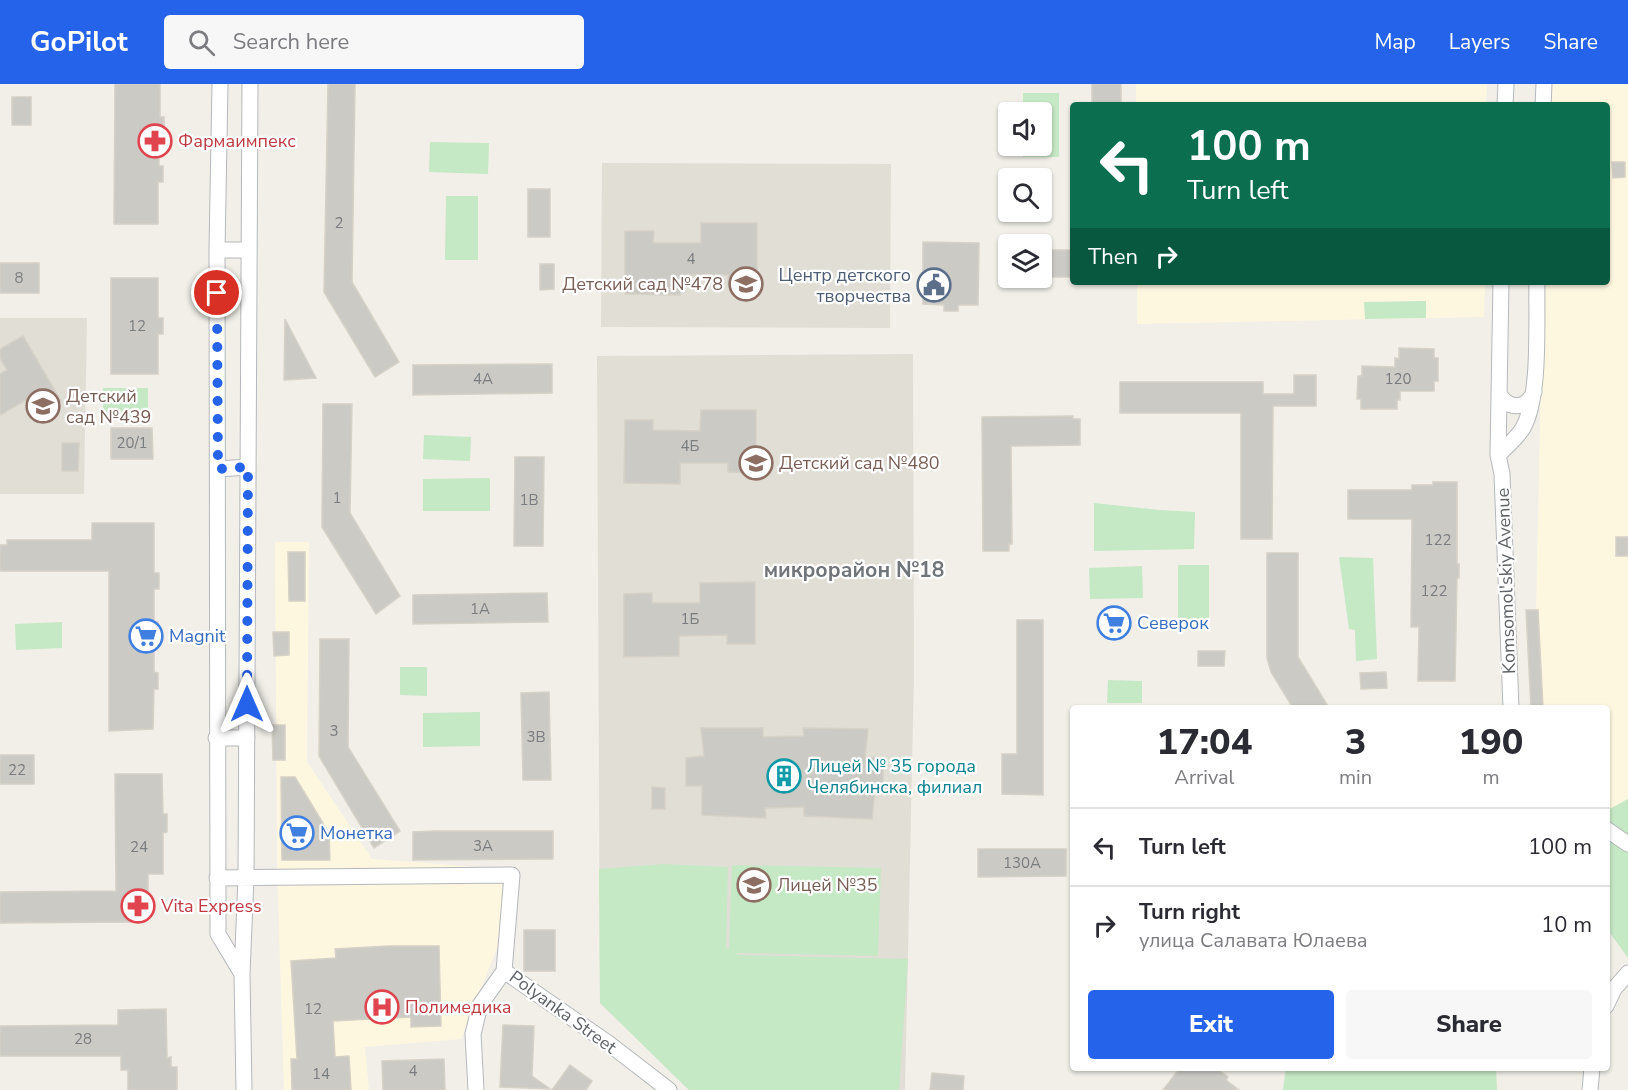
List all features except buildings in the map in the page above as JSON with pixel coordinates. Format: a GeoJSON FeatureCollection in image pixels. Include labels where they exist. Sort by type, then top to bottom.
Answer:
{"type":"FeatureCollection","features":[{"type":"Feature","properties":{"kind":"street"},"geometry":{"type":"LineString","coordinates":[[220,84],[217,249],[218,934],[242,974]]}},
{"type":"Feature","properties":{"kind":"street"},"geometry":{"type":"LineString","coordinates":[[244,1090],[242,974],[246,878],[250,84]]}},
{"type":"Feature","properties":{"kind":"street"},"geometry":{"type":"LineString","coordinates":[[1505,102],[1506,84]]}},
{"type":"Feature","properties":{"kind":"street"},"geometry":{"type":"LineString","coordinates":[[1543,102],[1544,84]]}},
{"type":"Feature","properties":{"kind":"street"},"geometry":{"type":"LineString","coordinates":[[217,249],[249,250]]}},
{"type":"Feature","properties":{"kind":"street","name":"Komsomol'skiy Avenue"},"geometry":{"type":"LineString","coordinates":[[1502,285],[1498,455],[1502,474],[1511,705]]}},
{"type":"Feature","properties":{"kind":"street"},"geometry":{"type":"LineString","coordinates":[[1498,455],[1522,430],[1530,414],[1534,392],[1537,285]]}},
{"type":"Feature","properties":{"kind":"street"},"geometry":{"type":"LineString","coordinates":[[1499,394],[1508,404],[1517,406],[1528,402],[1534,392]]}},
{"type":"Feature","properties":{"kind":"street"},"geometry":{"type":"LineString","coordinates":[[218,469],[248,467]]}},
{"type":"Feature","properties":{"kind":"street"},"geometry":{"type":"LineString","coordinates":[[216,738],[247,738]]}},
{"type":"Feature","properties":{"kind":"street"},"geometry":{"type":"LineString","coordinates":[[1610,832],[1628,844]]}},
{"type":"Feature","properties":{"kind":"street","name":"Polyanka Street"},"geometry":{"type":"LineString","coordinates":[[246,878],[512,875],[504,971],[608,1043],[669,1090]]}},
{"type":"Feature","properties":{"kind":"street"},"geometry":{"type":"LineString","coordinates":[[217,878],[246,878]]}},
{"type":"Feature","properties":{"kind":"street"},"geometry":{"type":"LineString","coordinates":[[476,1090],[473,1034],[480,1005],[504,971]]}},
{"type":"Feature","properties":{"kind":"street"},"geometry":{"type":"LineString","coordinates":[[1610,998],[1614,989],[1628,973]]}},
{"type":"Feature","properties":{"kind":"street"},"geometry":{"type":"LineString","coordinates":[[1590,1090],[1592,1071]]}},
{"type":"Feature","properties":{"kind":"shaded area"},"geometry":{"type":"Polygon","coordinates":[[[1136,84],[1487,84],[1486,102],[1136,102],[1136,84]]]}},
{"type":"Feature","properties":{"kind":"shaded area"},"geometry":{"type":"Polygon","coordinates":[[[1550,84],[1628,84],[1628,818],[1610,813],[1610,705],[1534,705],[1543,285],[1610,285],[1610,102],[1549,102],[1550,84]]]}},
{"type":"Feature","properties":{"kind":"shaded area","name":"Детский сад №478"},"geometry":{"type":"Polygon","coordinates":[[[602,163],[891,164],[890,328],[601,327],[602,163]]]}},
{"type":"Feature","properties":{"kind":"shaded area"},"geometry":{"type":"Polygon","coordinates":[[[1137,285],[1485,285],[1484,317],[1137,324],[1137,285]]]}},
{"type":"Feature","properties":{"kind":"shaded area","name":"Детский сад №439"},"geometry":{"type":"Polygon","coordinates":[[[0,318],[87,318],[84,494],[0,494],[0,318]]]}},
{"type":"Feature","properties":{"kind":"shaded area"},"geometry":{"type":"Polygon","coordinates":[[[913,354],[914,676],[905,1090],[689,1090],[600,1003],[597,356],[913,354]]]}},
{"type":"Feature","properties":{"kind":"shaded area"},"geometry":{"type":"Polygon","coordinates":[[[275,542],[309,542],[307,762],[372,859],[503,869],[499,943],[461,1039],[365,1047],[369,1090],[284,1090],[277,865],[275,542]]]}},
{"type":"Feature","properties":{"kind":"green space"},"geometry":{"type":"Polygon","coordinates":[[[1023,93],[1059,93],[1059,157],[1023,157],[1052,156],[1052,102],[1023,102],[1023,93]]]}},
{"type":"Feature","properties":{"kind":"green space"},"geometry":{"type":"Polygon","coordinates":[[[430,142],[489,143],[488,174],[429,172],[430,142]]]}},
{"type":"Feature","properties":{"kind":"green space"},"geometry":{"type":"Polygon","coordinates":[[[446,196],[478,196],[478,260],[445,260],[446,196]]]}},
{"type":"Feature","properties":{"kind":"green space"},"geometry":{"type":"Polygon","coordinates":[[[1426,301],[1426,318],[1365,319],[1364,302],[1426,301]]]}},
{"type":"Feature","properties":{"kind":"green space"},"geometry":{"type":"Polygon","coordinates":[[[103,388],[148,388],[148,418],[103,418],[103,388]]]}},
{"type":"Feature","properties":{"kind":"green space"},"geometry":{"type":"Polygon","coordinates":[[[424,435],[471,437],[470,461],[423,459],[424,435]]]}},
{"type":"Feature","properties":{"kind":"green space"},"geometry":{"type":"Polygon","coordinates":[[[490,478],[490,511],[423,511],[423,479],[490,478]]]}},
{"type":"Feature","properties":{"kind":"green space"},"geometry":{"type":"Polygon","coordinates":[[[1094,503],[1195,512],[1194,549],[1094,551],[1094,503]]]}},
{"type":"Feature","properties":{"kind":"green space"},"geometry":{"type":"Polygon","coordinates":[[[1339,557],[1373,558],[1377,659],[1356,661],[1355,630],[1349,629],[1339,557]]]}},
{"type":"Feature","properties":{"kind":"green space"},"geometry":{"type":"Polygon","coordinates":[[[1178,565],[1209,565],[1209,619],[1178,619],[1178,565]]]}},
{"type":"Feature","properties":{"kind":"green space"},"geometry":{"type":"Polygon","coordinates":[[[1142,566],[1143,598],[1090,599],[1089,568],[1142,566]]]}},
{"type":"Feature","properties":{"kind":"green space"},"geometry":{"type":"Polygon","coordinates":[[[62,622],[62,648],[16,650],[15,624],[62,622]]]}},
{"type":"Feature","properties":{"kind":"green space"},"geometry":{"type":"Polygon","coordinates":[[[400,667],[427,667],[427,696],[400,695],[400,667]]]}},
{"type":"Feature","properties":{"kind":"green space"},"geometry":{"type":"Polygon","coordinates":[[[1108,680],[1142,681],[1142,703],[1107,703],[1108,680]]]}},
{"type":"Feature","properties":{"kind":"green space"},"geometry":{"type":"Polygon","coordinates":[[[480,712],[480,746],[423,747],[423,713],[480,712]]]}},
{"type":"Feature","properties":{"kind":"green space"},"geometry":{"type":"Polygon","coordinates":[[[1628,799],[1628,958],[1610,933],[1610,809],[1628,799]]]}},
{"type":"Feature","properties":{"kind":"green space"},"geometry":{"type":"Polygon","coordinates":[[[664,864],[728,867],[726,947],[729,949],[732,865],[881,868],[878,956],[735,953],[739,955],[908,959],[899,1090],[689,1090],[600,1003],[599,869],[664,864]]]}},
{"type":"Feature","properties":{"kind":"green space"},"geometry":{"type":"Polygon","coordinates":[[[1286,1071],[1496,1071],[1497,1090],[1283,1090],[1286,1071]]]}},
{"type":"Feature","properties":{"kind":"place","name":"Фармаимпекс"},"geometry":{"type":"Point","coordinates":[155,141]}},
{"type":"Feature","properties":{"kind":"place","name":"Детский сад №478"},"geometry":{"type":"Point","coordinates":[746,284]}},
{"type":"Feature","properties":{"kind":"place","name":"Центр детского творчества"},"geometry":{"type":"Point","coordinates":[934,285]}},
{"type":"Feature","properties":{"kind":"place","name":"Детский сад №439"},"geometry":{"type":"Point","coordinates":[43,406]}},
{"type":"Feature","properties":{"kind":"place","name":"Детский сад №480"},"geometry":{"type":"Point","coordinates":[756,463]}},
{"type":"Feature","properties":{"kind":"place","name":"Северок"},"geometry":{"type":"Point","coordinates":[1114,623]}},
{"type":"Feature","properties":{"kind":"place","name":"Magnit"},"geometry":{"type":"Point","coordinates":[146,636]}},
{"type":"Feature","properties":{"kind":"place","name":"Лицей № 35 города Челябинска, филиал"},"geometry":{"type":"Point","coordinates":[784,776]}},
{"type":"Feature","properties":{"kind":"place","name":"Монетка"},"geometry":{"type":"Point","coordinates":[297,833]}},
{"type":"Feature","properties":{"kind":"place","name":"Лицей №35"},"geometry":{"type":"Point","coordinates":[754,885]}},
{"type":"Feature","properties":{"kind":"place","name":"Vita Express"},"geometry":{"type":"Point","coordinates":[138,906]}},
{"type":"Feature","properties":{"kind":"place","name":"Полимедика"},"geometry":{"type":"Point","coordinates":[382,1007]}},
{"type":"Feature","properties":{"kind":"district","name":"микрорайон №18"},"geometry":{"type":"Point","coordinates":[854,570]}},
{"type":"Feature","properties":{"kind":"route"},"geometry":{"type":"LineString","coordinates":[[217,293],[218,469],[248,467],[247,704]]}}]}
